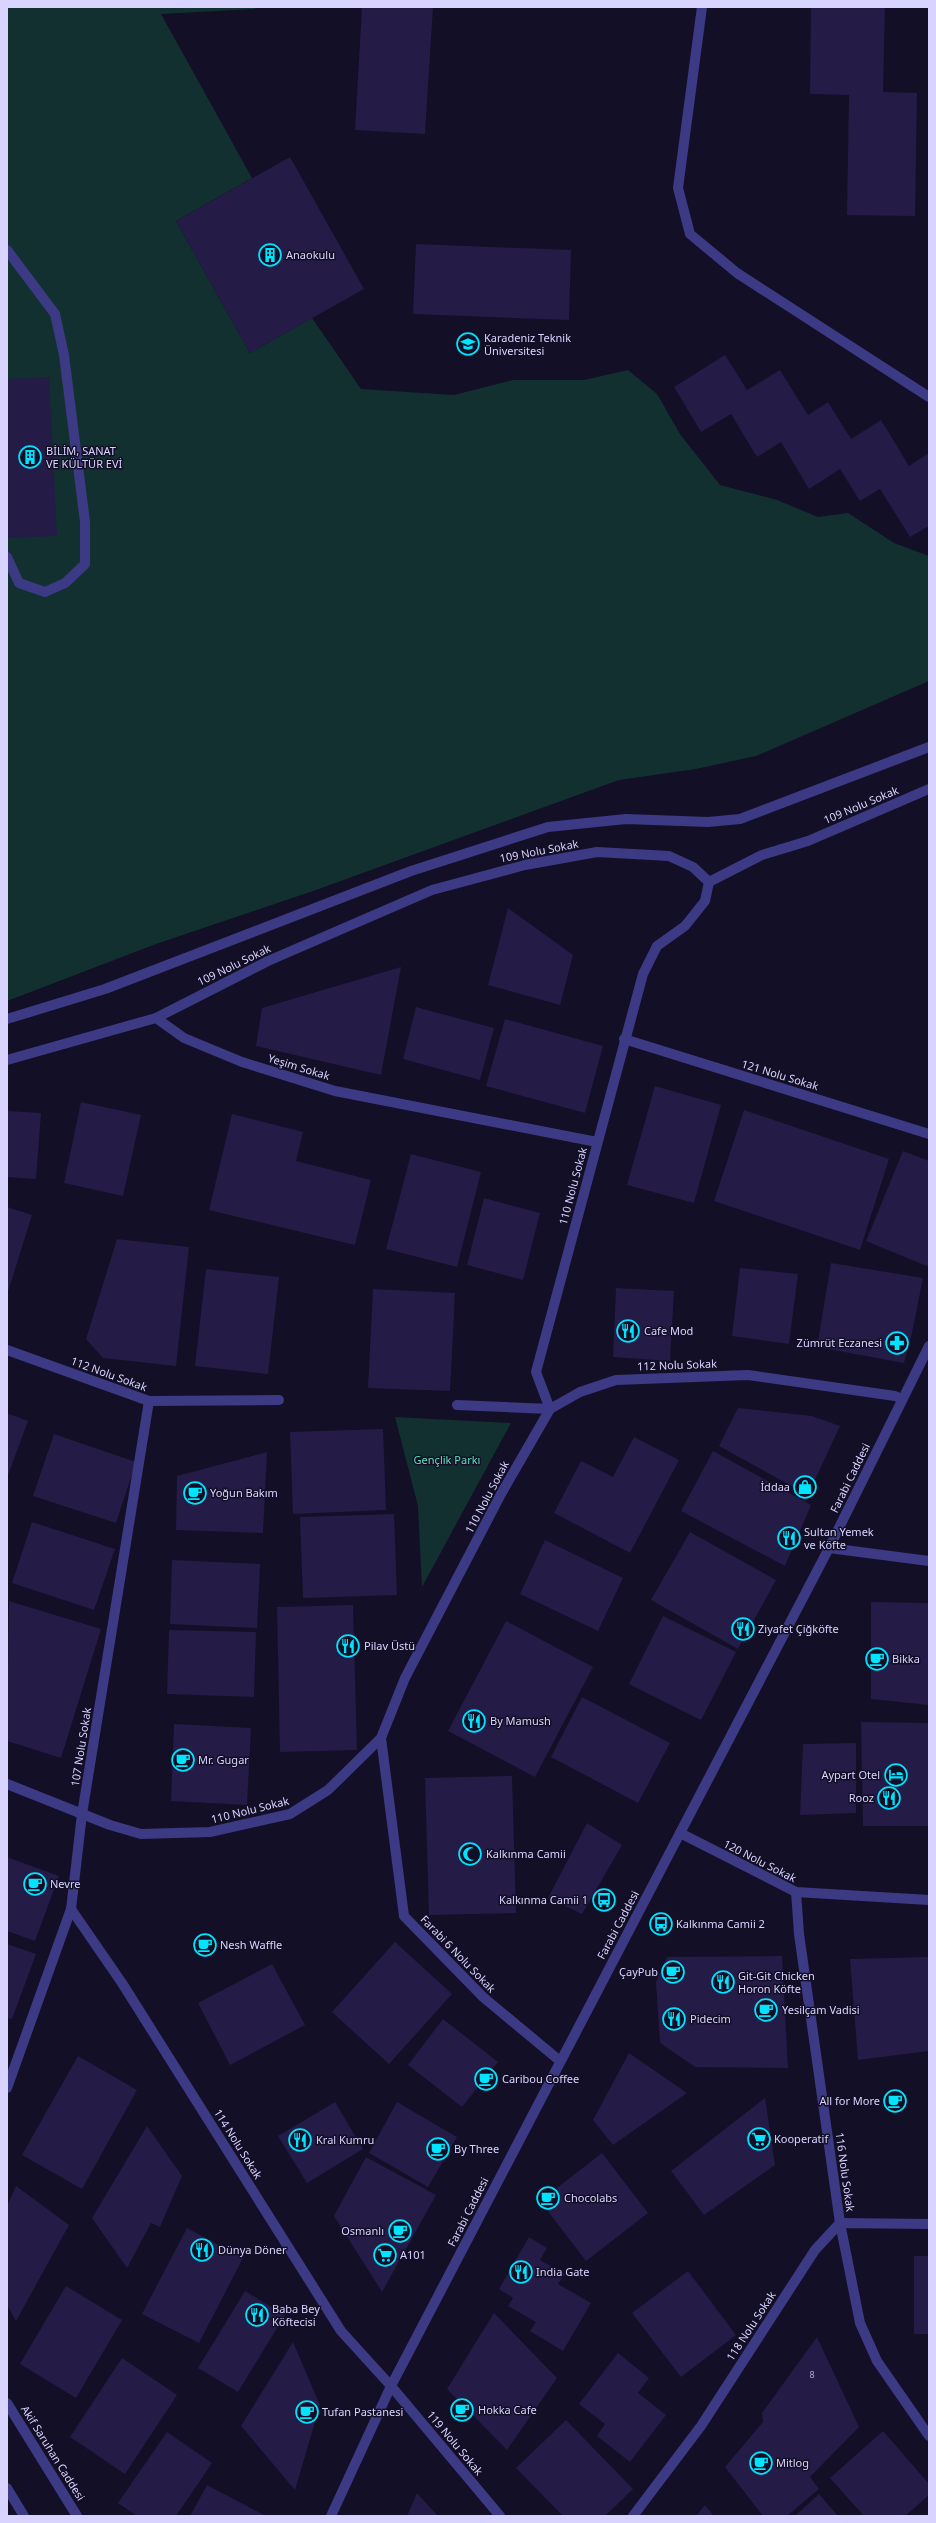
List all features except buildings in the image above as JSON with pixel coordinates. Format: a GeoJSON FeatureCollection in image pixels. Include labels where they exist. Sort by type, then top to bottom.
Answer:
{"type":"FeatureCollection","features":[{"type":"Feature","properties":{"kind":"street"},"geometry":{"type":"LineString","coordinates":[[702,7],[678,188],[690,234],[737,273],[929,397]]}},
{"type":"Feature","properties":{"kind":"street"},"geometry":{"type":"LineString","coordinates":[[7,250],[55,314],[64,355],[85,522],[85,564],[65,583],[45,592],[19,583],[7,557]]}},
{"type":"Feature","properties":{"kind":"street"},"geometry":{"type":"LineString","coordinates":[[7,1019],[105,989],[411,871],[548,827],[626,818],[708,822],[740,819],[929,747]]}},
{"type":"Feature","properties":{"kind":"street","name":"109 Nolu Sokak"},"geometry":{"type":"LineString","coordinates":[[156,1018],[268,961],[432,890],[525,865],[597,852],[669,856],[694,868],[709,882],[762,855],[808,840],[929,789]]}},
{"type":"Feature","properties":{"kind":"street","name":"110 Nolu Sokak"},"geometry":{"type":"LineString","coordinates":[[7,1784],[110,1825],[141,1834],[210,1832],[290,1814],[328,1790],[381,1738],[405,1678],[500,1494],[550,1409],[536,1372],[624,1038],[643,974],[657,946],[689,921],[705,901],[709,882]]}},
{"type":"Feature","properties":{"kind":"street"},"geometry":{"type":"LineString","coordinates":[[7,1060],[156,1018]]}},
{"type":"Feature","properties":{"kind":"street","name":"Yeşim Sokak"},"geometry":{"type":"LineString","coordinates":[[156,1018],[184,1038],[235,1059],[335,1091],[597,1142]]}},
{"type":"Feature","properties":{"kind":"street","name":"121 Nolu Sokak"},"geometry":{"type":"LineString","coordinates":[[624,1038],[929,1134]]}},
{"type":"Feature","properties":{"kind":"street","name":"Farabi Caddesi"},"geometry":{"type":"LineString","coordinates":[[331,2516],[391,2386],[830,1548],[929,1346]]}},
{"type":"Feature","properties":{"kind":"street","name":"112 Nolu Sokak"},"geometry":{"type":"LineString","coordinates":[[7,1350],[149,1401],[279,1400]]}},
{"type":"Feature","properties":{"kind":"street","name":"112 Nolu Sokak"},"geometry":{"type":"LineString","coordinates":[[550,1409],[580,1392],[616,1380],[748,1375],[894,1396],[902,1399]]}},
{"type":"Feature","properties":{"kind":"street","name":"107 Nolu Sokak"},"geometry":{"type":"LineString","coordinates":[[7,2088],[71,1909],[82,1814],[149,1401]]}},
{"type":"Feature","properties":{"kind":"street"},"geometry":{"type":"LineString","coordinates":[[457,1405],[550,1409]]}},
{"type":"Feature","properties":{"kind":"street"},"geometry":{"type":"LineString","coordinates":[[830,1548],[929,1562]]}},
{"type":"Feature","properties":{"kind":"street","name":"Farabi 6 Nolu Sokak"},"geometry":{"type":"LineString","coordinates":[[381,1738],[404,1916],[483,1997],[560,2061]]}},
{"type":"Feature","properties":{"kind":"street","name":"120 Nolu Sokak"},"geometry":{"type":"LineString","coordinates":[[680,1833],[796,1892],[929,1900]]}},
{"type":"Feature","properties":{"kind":"street","name":"116 Nolu Sokak"},"geometry":{"type":"LineString","coordinates":[[796,1892],[799,1934],[840,2223],[860,2323],[877,2361],[929,2436]]}},
{"type":"Feature","properties":{"kind":"street","name":"114 Nolu Sokak"},"geometry":{"type":"LineString","coordinates":[[71,1909],[122,1983],[341,2331],[391,2386]]}},
{"type":"Feature","properties":{"kind":"street"},"geometry":{"type":"LineString","coordinates":[[840,2223],[929,2224]]}},
{"type":"Feature","properties":{"kind":"street","name":"118 Nolu Sokak"},"geometry":{"type":"LineString","coordinates":[[633,2516],[701,2426],[815,2250],[840,2223]]}},
{"type":"Feature","properties":{"kind":"street","name":"119 Nolu Sokak"},"geometry":{"type":"LineString","coordinates":[[391,2386],[500,2516]]}},
{"type":"Feature","properties":{"kind":"street","name":"Akif Saruhan Caddesi"},"geometry":{"type":"LineString","coordinates":[[7,2403],[77,2516]]}},
{"type":"Feature","properties":{"kind":"street"},"geometry":{"type":"LineString","coordinates":[[7,2488],[24,2516]]}},
{"type":"Feature","properties":{"kind":"green space","name":"Karadeniz Teknik Üniversitesi"},"geometry":{"type":"Polygon","coordinates":[[[7,7],[258,7],[254,9],[161,14],[252,178],[176,221],[250,353],[312,318],[361,389],[454,395],[513,380],[584,380],[628,370],[657,394],[680,434],[720,485],[777,500],[818,517],[848,513],[894,543],[929,556],[929,681],[756,756],[696,769],[619,780],[316,890],[156,944],[7,1001],[7,7]]]}},
{"type":"Feature","properties":{"kind":"green space","name":"Gençlik Parkı"},"geometry":{"type":"Polygon","coordinates":[[[395,1417],[511,1423],[422,1587],[418,1506],[395,1417]]]}},
{"type":"Feature","properties":{"kind":"place","name":"Anaokulu"},"geometry":{"type":"Point","coordinates":[270,255]}},
{"type":"Feature","properties":{"kind":"place","name":"Karadeniz Teknik Üniversitesi"},"geometry":{"type":"Point","coordinates":[468,344]}},
{"type":"Feature","properties":{"kind":"place","name":"BİLİM, SANAT VE KÜLTÜR EVİ"},"geometry":{"type":"Point","coordinates":[30,457]}},
{"type":"Feature","properties":{"kind":"place","name":"Cafe Mod"},"geometry":{"type":"Point","coordinates":[628,1331]}},
{"type":"Feature","properties":{"kind":"place","name":"Zümrüt Eczanesi"},"geometry":{"type":"Point","coordinates":[897,1343]}},
{"type":"Feature","properties":{"kind":"place","name":"İddaa"},"geometry":{"type":"Point","coordinates":[805,1487]}},
{"type":"Feature","properties":{"kind":"place","name":"Yoğun Bakım"},"geometry":{"type":"Point","coordinates":[195,1493]}},
{"type":"Feature","properties":{"kind":"place","name":"Sultan Yemek ve Köfte"},"geometry":{"type":"Point","coordinates":[789,1538]}},
{"type":"Feature","properties":{"kind":"place","name":"Ziyafet Çiğköfte"},"geometry":{"type":"Point","coordinates":[743,1629]}},
{"type":"Feature","properties":{"kind":"place","name":"Pilav Üstü"},"geometry":{"type":"Point","coordinates":[348,1646]}},
{"type":"Feature","properties":{"kind":"place","name":"Bikka"},"geometry":{"type":"Point","coordinates":[877,1659]}},
{"type":"Feature","properties":{"kind":"place","name":"By Mamush"},"geometry":{"type":"Point","coordinates":[474,1721]}},
{"type":"Feature","properties":{"kind":"place","name":"Mr. Gugar"},"geometry":{"type":"Point","coordinates":[183,1760]}},
{"type":"Feature","properties":{"kind":"place","name":"Aypart Otel"},"geometry":{"type":"Point","coordinates":[896,1775]}},
{"type":"Feature","properties":{"kind":"place","name":"Rooz"},"geometry":{"type":"Point","coordinates":[889,1798]}},
{"type":"Feature","properties":{"kind":"place","name":"Kalkınma Camii"},"geometry":{"type":"Point","coordinates":[470,1854]}},
{"type":"Feature","properties":{"kind":"place","name":"Nevre"},"geometry":{"type":"Point","coordinates":[35,1884]}},
{"type":"Feature","properties":{"kind":"place","name":"Kalkınma Camii 1"},"geometry":{"type":"Point","coordinates":[604,1900]}},
{"type":"Feature","properties":{"kind":"place","name":"Kalkınma Camii 2"},"geometry":{"type":"Point","coordinates":[661,1924]}},
{"type":"Feature","properties":{"kind":"place","name":"Nesh Waffle"},"geometry":{"type":"Point","coordinates":[205,1945]}},
{"type":"Feature","properties":{"kind":"place","name":"ÇayPub"},"geometry":{"type":"Point","coordinates":[673,1972]}},
{"type":"Feature","properties":{"kind":"place","name":"Git-Git Chicken Horon Köfte"},"geometry":{"type":"Point","coordinates":[723,1982]}},
{"type":"Feature","properties":{"kind":"place","name":"Yesilçam Vadisi"},"geometry":{"type":"Point","coordinates":[766,2010]}},
{"type":"Feature","properties":{"kind":"place","name":"Pidecim"},"geometry":{"type":"Point","coordinates":[674,2019]}},
{"type":"Feature","properties":{"kind":"place","name":"Caribou Coffee"},"geometry":{"type":"Point","coordinates":[486,2079]}},
{"type":"Feature","properties":{"kind":"place","name":"All for More"},"geometry":{"type":"Point","coordinates":[895,2101]}},
{"type":"Feature","properties":{"kind":"place","name":"Kooperatif"},"geometry":{"type":"Point","coordinates":[759,2139]}},
{"type":"Feature","properties":{"kind":"place","name":"Kral Kumru"},"geometry":{"type":"Point","coordinates":[300,2140]}},
{"type":"Feature","properties":{"kind":"place","name":"By Three"},"geometry":{"type":"Point","coordinates":[438,2149]}},
{"type":"Feature","properties":{"kind":"place","name":"Chocolabs"},"geometry":{"type":"Point","coordinates":[548,2198]}},
{"type":"Feature","properties":{"kind":"place","name":"Osmanlı"},"geometry":{"type":"Point","coordinates":[400,2231]}},
{"type":"Feature","properties":{"kind":"place","name":"Dünya Döner"},"geometry":{"type":"Point","coordinates":[202,2250]}},
{"type":"Feature","properties":{"kind":"place","name":"A101"},"geometry":{"type":"Point","coordinates":[385,2255]}},
{"type":"Feature","properties":{"kind":"place","name":"India Gate"},"geometry":{"type":"Point","coordinates":[521,2272]}},
{"type":"Feature","properties":{"kind":"place","name":"Baba Bey Köftecisi"},"geometry":{"type":"Point","coordinates":[257,2315]}},
{"type":"Feature","properties":{"kind":"place","name":"Hokka Cafe"},"geometry":{"type":"Point","coordinates":[462,2410]}},
{"type":"Feature","properties":{"kind":"place","name":"Tufan Pastanesi"},"geometry":{"type":"Point","coordinates":[307,2412]}},
{"type":"Feature","properties":{"kind":"place","name":"Mitlog"},"geometry":{"type":"Point","coordinates":[761,2463]}}]}
